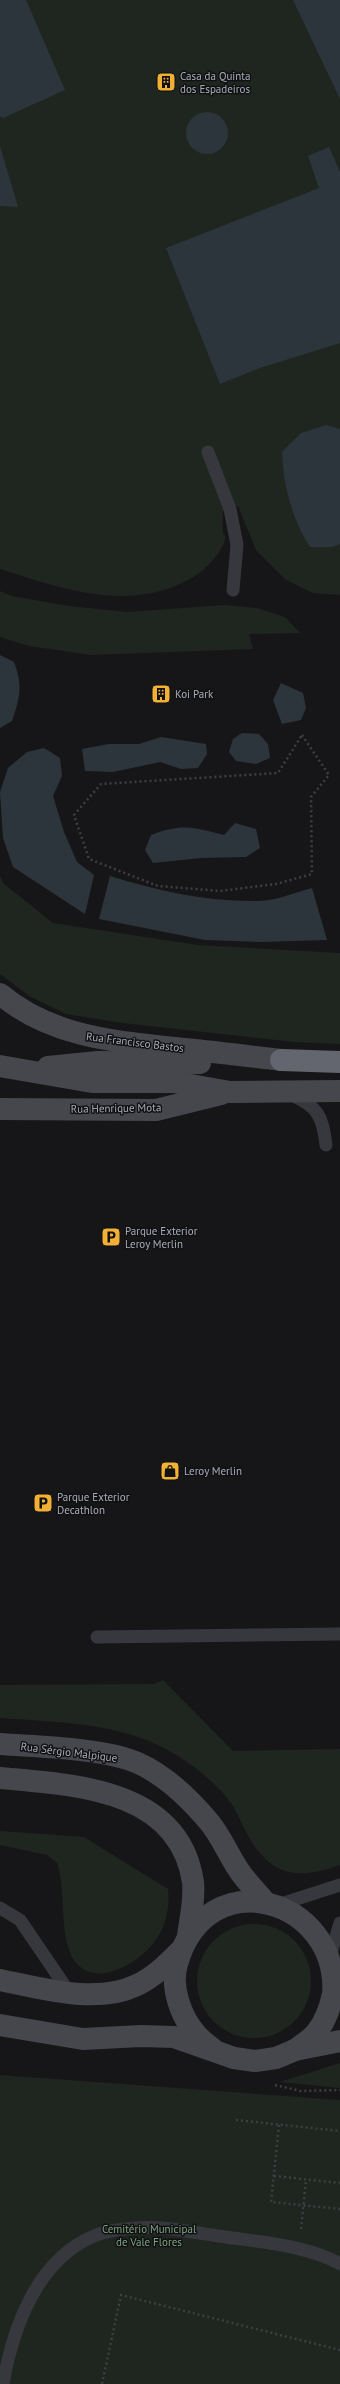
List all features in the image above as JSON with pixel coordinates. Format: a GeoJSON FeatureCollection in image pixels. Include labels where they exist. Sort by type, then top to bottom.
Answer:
{"type":"FeatureCollection","features":[{"type":"Feature","properties":{"kind":"highway"},"geometry":{"type":"LineString","coordinates":[[281,1060],[340,1062]]}},
{"type":"Feature","properties":{"kind":"street","name":"Rua Francisco Bastos"},"geometry":{"type":"LineString","coordinates":[[0,994],[40,1020],[79,1034],[122,1043],[281,1060]]}},
{"type":"Feature","properties":{"kind":"street"},"geometry":{"type":"LineString","coordinates":[[26,1070],[98,1062],[230,1064],[281,1060]]}},
{"type":"Feature","properties":{"kind":"street","name":"Rua Henrique Mota"},"geometry":{"type":"LineString","coordinates":[[0,1066],[92,1082],[174,1082],[230,1092],[340,1092]]}},
{"type":"Feature","properties":{"kind":"street","name":"Rua Henrique Mota"},"geometry":{"type":"LineString","coordinates":[[0,1109],[156,1110],[230,1092]]}},
{"type":"Feature","properties":{"kind":"street","name":"Rua Sérgio Malpique"},"geometry":{"type":"LineString","coordinates":[[0,1744],[116,1757],[137,1763],[153,1772],[184,1794],[198,1809],[211,1824],[241,1873],[272,1903]]}},
{"type":"Feature","properties":{"kind":"street"},"geometry":{"type":"LineString","coordinates":[[0,1778],[65,1785],[110,1792],[128,1800],[159,1820],[183,1851],[189,1865],[193,1883],[184,1944],[175,1968],[176,1992],[183,2015],[196,2035],[214,2050]]}},
{"type":"Feature","properties":{"kind":"street"},"geometry":{"type":"LineString","coordinates":[[0,1980],[69,1992],[99,1993],[136,1986],[163,1968],[184,1944],[199,1922],[216,1910],[240,1902],[272,1903],[302,1917],[316,1930],[335,1964],[335,1983],[330,2010],[316,2033],[295,2050]]}},
{"type":"Feature","properties":{"kind":"street"},"geometry":{"type":"LineString","coordinates":[[0,2025],[83,2039],[141,2036],[174,2037],[234,2058],[255,2061],[276,2058],[295,2050],[340,2041]]}},
{"type":"Feature","properties":{"kind":"lane"},"geometry":{"type":"LineString","coordinates":[[208,452],[230,509],[238,545],[233,590]]}},
{"type":"Feature","properties":{"kind":"lane"},"geometry":{"type":"LineString","coordinates":[[282,1092],[304,1101],[318,1112],[324,1127],[326,1146]]}},
{"type":"Feature","properties":{"kind":"lane"},"geometry":{"type":"LineString","coordinates":[[97,1637],[340,1634]]}},
{"type":"Feature","properties":{"kind":"lane"},"geometry":{"type":"LineString","coordinates":[[272,1903],[340,1885]]}},
{"type":"Feature","properties":{"kind":"lane"},"geometry":{"type":"LineString","coordinates":[[0,1908],[20,1920],[69,1992]]}},
{"type":"Feature","properties":{"kind":"lane"},"geometry":{"type":"LineString","coordinates":[[335,1964],[340,1923]]}},
{"type":"Feature","properties":{"kind":"lane"},"geometry":{"type":"LineString","coordinates":[[3,2384],[7,2363],[30,2299],[47,2271],[70,2249],[95,2235],[144,2228],[228,2238],[298,2250],[332,2259],[340,2264]]}},
{"type":"Feature","properties":{"kind":"path"},"geometry":{"type":"LineString","coordinates":[[302,735],[329,775],[311,798],[312,874],[276,884],[220,891],[158,886],[89,859],[74,815],[101,784],[278,773],[302,735]]}},
{"type":"Feature","properties":{"kind":"path"},"geometry":{"type":"LineString","coordinates":[[269,2083],[301,2091],[340,2090]]}},
{"type":"Feature","properties":{"kind":"path"},"geometry":{"type":"LineString","coordinates":[[236,2120],[340,2131]]}},
{"type":"Feature","properties":{"kind":"path"},"geometry":{"type":"LineString","coordinates":[[279,2125],[271,2202],[340,2209]]}},
{"type":"Feature","properties":{"kind":"path"},"geometry":{"type":"LineString","coordinates":[[274,2176],[340,2183]]}},
{"type":"Feature","properties":{"kind":"path"},"geometry":{"type":"LineString","coordinates":[[298,2250],[306,2180]]}},
{"type":"Feature","properties":{"kind":"path"},"geometry":{"type":"LineString","coordinates":[[102,2384],[121,2295],[340,2350]]}},
{"type":"Feature","properties":{"kind":"green space"},"geometry":{"type":"Polygon","coordinates":[[[0,0],[340,0],[340,595],[313,593],[286,580],[256,550],[238,506],[223,511],[223,533],[225,536],[224,543],[222,548],[206,568],[198,574],[174,586],[150,593],[125,596],[100,595],[75,591],[0,569],[0,0]]]}},
{"type":"Feature","properties":{"kind":"green space"},"geometry":{"type":"Polygon","coordinates":[[[0,591],[12,596],[69,606],[127,612],[224,605],[257,608],[285,617],[300,633],[249,634],[253,649],[91,655],[29,646],[0,637],[0,591]]]}},
{"type":"Feature","properties":{"kind":"green space"},"geometry":{"type":"Polygon","coordinates":[[[0,876],[3,883],[53,923],[198,945],[340,953],[340,1044],[294,1042],[123,1023],[66,1014],[29,996],[0,974],[0,876]]]}},
{"type":"Feature","properties":{"kind":"green space"},"geometry":{"type":"Polygon","coordinates":[[[163,1680],[233,1751],[340,1749],[340,1865],[314,1872],[303,1873],[281,1869],[272,1864],[253,1844],[233,1806],[209,1779],[179,1756],[140,1737],[101,1727],[80,1724],[0,1718],[0,1685],[154,1684],[163,1680]]]}},
{"type":"Feature","properties":{"kind":"green space"},"geometry":{"type":"Polygon","coordinates":[[[0,1831],[84,1837],[168,1889],[168,1910],[162,1930],[149,1949],[120,1969],[108,1972],[97,1973],[87,1971],[78,1965],[71,1956],[67,1944],[63,1916],[62,1887],[57,1863],[47,1855],[0,1845],[0,1831]]]}},
{"type":"Feature","properties":{"kind":"green space"},"geometry":{"type":"Polygon","coordinates":[[[254,1924],[276,1928],[286,1933],[302,1949],[307,1959],[311,1981],[307,2003],[302,2013],[286,2029],[276,2034],[254,2038],[232,2034],[222,2029],[206,2013],[201,2003],[197,1981],[201,1959],[206,1949],[222,1933],[232,1928],[254,1924]]]}},
{"type":"Feature","properties":{"kind":"green space"},"geometry":{"type":"Polygon","coordinates":[[[340,2063],[340,2088],[280,2082],[340,2063]]]}},
{"type":"Feature","properties":{"kind":"green space","name":"Cemitério Municipal de Vale Flores"},"geometry":{"type":"Polygon","coordinates":[[[0,2075],[340,2100],[340,2384],[0,2384],[0,2075]]]}},
{"type":"Feature","properties":{"kind":"shaded area"},"geometry":{"type":"Polygon","coordinates":[[[0,0],[26,0],[65,90],[3,118],[0,116],[0,0]]]}},
{"type":"Feature","properties":{"kind":"shaded area"},"geometry":{"type":"Polygon","coordinates":[[[293,0],[340,0],[340,99],[293,0]]]}},
{"type":"Feature","properties":{"kind":"shaded area"},"geometry":{"type":"Polygon","coordinates":[[[207,112],[222,118],[228,133],[222,148],[207,154],[192,148],[186,133],[192,118],[207,112]]]}},
{"type":"Feature","properties":{"kind":"shaded area"},"geometry":{"type":"Polygon","coordinates":[[[0,146],[18,207],[0,206],[0,146]]]}},
{"type":"Feature","properties":{"kind":"shaded area"},"geometry":{"type":"Polygon","coordinates":[[[329,147],[340,172],[340,343],[260,368],[220,384],[166,248],[319,188],[308,156],[329,147]]]}},
{"type":"Feature","properties":{"kind":"shaded area"},"geometry":{"type":"Polygon","coordinates":[[[326,425],[340,429],[340,544],[332,547],[310,547],[293,514],[284,477],[282,452],[301,433],[326,425]]]}},
{"type":"Feature","properties":{"kind":"shaded area"},"geometry":{"type":"Polygon","coordinates":[[[0,655],[14,662],[19,678],[19,698],[12,721],[0,728],[0,655]]]}},
{"type":"Feature","properties":{"kind":"shaded area"},"geometry":{"type":"Polygon","coordinates":[[[281,683],[303,693],[306,708],[301,720],[282,724],[273,700],[281,683]]]}},
{"type":"Feature","properties":{"kind":"shaded area"},"geometry":{"type":"Polygon","coordinates":[[[242,733],[259,734],[268,744],[270,758],[256,764],[236,761],[229,752],[233,739],[242,733]]]}},
{"type":"Feature","properties":{"kind":"shaded area"},"geometry":{"type":"Polygon","coordinates":[[[161,737],[206,744],[207,754],[198,768],[181,769],[160,762],[113,772],[85,771],[82,749],[109,744],[139,744],[161,737]]]}},
{"type":"Feature","properties":{"kind":"shaded area"},"geometry":{"type":"Polygon","coordinates":[[[44,748],[60,758],[62,776],[53,796],[64,832],[77,862],[94,875],[85,914],[13,867],[3,838],[0,792],[8,768],[27,752],[44,748]]]}},
{"type":"Feature","properties":{"kind":"shaded area"},"geometry":{"type":"Polygon","coordinates":[[[235,823],[256,829],[260,848],[246,857],[201,858],[153,863],[145,850],[151,835],[162,831],[180,828],[195,828],[224,835],[235,823]]]}},
{"type":"Feature","properties":{"kind":"shaded area"},"geometry":{"type":"Polygon","coordinates":[[[110,876],[165,891],[221,900],[266,901],[312,888],[327,940],[260,942],[205,940],[99,919],[110,876]]]}},
{"type":"Feature","properties":{"kind":"place","name":"Casa da Quinta dos Espadeiros"},"geometry":{"type":"Point","coordinates":[166,82]}},
{"type":"Feature","properties":{"kind":"place","name":"Koi Park"},"geometry":{"type":"Point","coordinates":[161,694]}},
{"type":"Feature","properties":{"kind":"place","name":"Parque Exterior Leroy Merlin"},"geometry":{"type":"Point","coordinates":[111,1237]}},
{"type":"Feature","properties":{"kind":"place","name":"Leroy Merlin"},"geometry":{"type":"Point","coordinates":[170,1471]}},
{"type":"Feature","properties":{"kind":"place","name":"Parque Exterior Decathlon"},"geometry":{"type":"Point","coordinates":[43,1503]}}]}
